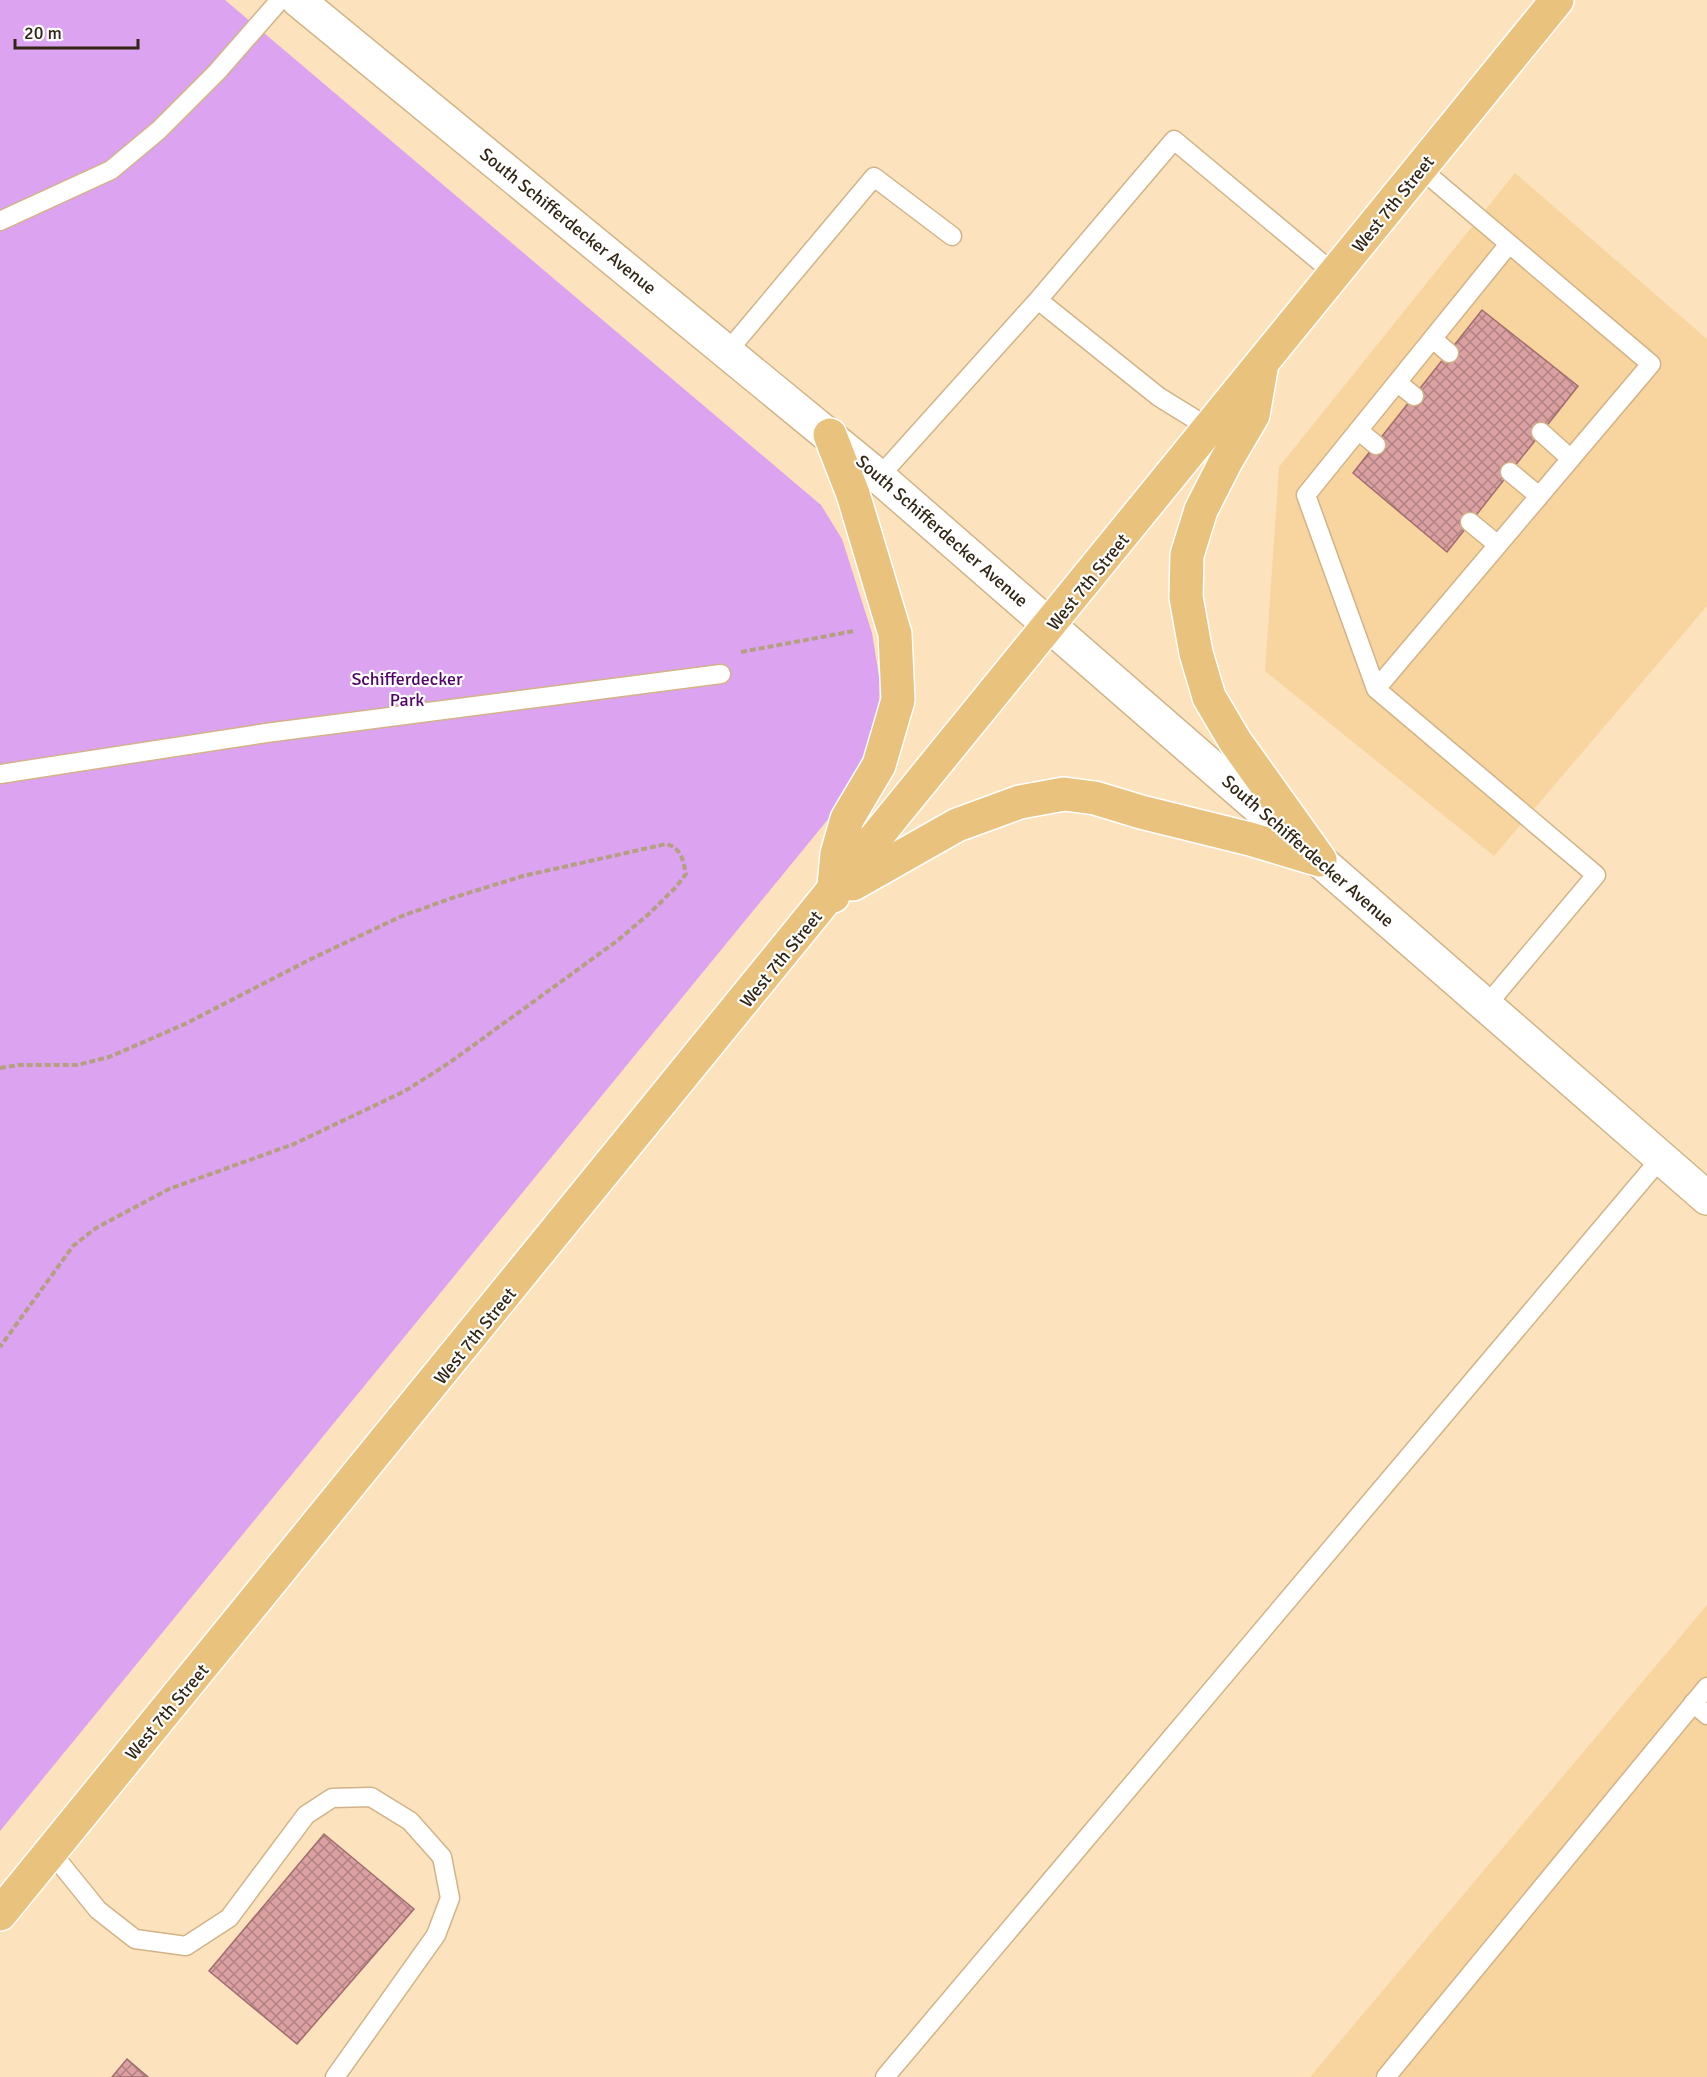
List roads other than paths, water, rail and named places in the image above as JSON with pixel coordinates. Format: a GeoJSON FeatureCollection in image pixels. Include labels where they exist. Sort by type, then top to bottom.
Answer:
{"type":"FeatureCollection","features":[{"type":"Feature","properties":{"kind":"main road","name":"South Schifferdecker Avenue"},"geometry":{"type":"LineString","coordinates":[[298,0],[830,435],[1707,1198]]}},
{"type":"Feature","properties":{"kind":"main road","name":"West 7th Street"},"geometry":{"type":"LineString","coordinates":[[0,1914],[325,1520],[1052,627],[1557,0]]}},
{"type":"Feature","properties":{"kind":"main road"},"geometry":{"type":"LineString","coordinates":[[1262,366],[1253,415],[1201,510],[1187,555],[1186,597],[1196,653],[1209,697],[1235,741],[1320,860]]}},
{"type":"Feature","properties":{"kind":"main road"},"geometry":{"type":"LineString","coordinates":[[830,435],[853,494],[895,634],[898,700],[879,765],[847,819],[837,854],[833,896]]}},
{"type":"Feature","properties":{"kind":"main road"},"geometry":{"type":"LineString","coordinates":[[833,896],[957,825],[1020,802],[1065,794],[1095,798],[1320,860]]}},
{"type":"Feature","properties":{"kind":"lane"},"geometry":{"type":"LineString","coordinates":[[0,220],[111,170],[159,130],[217,72],[280,0]]}},
{"type":"Feature","properties":{"kind":"lane"},"geometry":{"type":"LineString","coordinates":[[879,477],[1038,300],[1174,140],[1336,275]]}},
{"type":"Feature","properties":{"kind":"lane"},"geometry":{"type":"LineString","coordinates":[[1376,689],[1651,364],[1421,170]]}},
{"type":"Feature","properties":{"kind":"lane"},"geometry":{"type":"LineString","coordinates":[[727,352],[874,177],[952,236]]}},
{"type":"Feature","properties":{"kind":"lane"},"geometry":{"type":"LineString","coordinates":[[1486,1006],[1596,875],[1376,689],[1306,495],[1434,340],[1509,244]]}},
{"type":"Feature","properties":{"kind":"lane"},"geometry":{"type":"LineString","coordinates":[[1038,300],[1159,397],[1210,429]]}},
{"type":"Feature","properties":{"kind":"lane"},"geometry":{"type":"LineString","coordinates":[[1434,340],[1449,353]]}},
{"type":"Feature","properties":{"kind":"lane"},"geometry":{"type":"LineString","coordinates":[[1398,383],[1414,396]]}},
{"type":"Feature","properties":{"kind":"lane"},"geometry":{"type":"LineString","coordinates":[[1359,431],[1376,445]]}},
{"type":"Feature","properties":{"kind":"lane"},"geometry":{"type":"LineString","coordinates":[[1541,432],[1571,459]]}},
{"type":"Feature","properties":{"kind":"lane"},"geometry":{"type":"LineString","coordinates":[[1510,472],[1539,496]]}},
{"type":"Feature","properties":{"kind":"lane"},"geometry":{"type":"LineString","coordinates":[[1470,522],[1498,544]]}},
{"type":"Feature","properties":{"kind":"lane"},"geometry":{"type":"LineString","coordinates":[[0,774],[266,733],[721,674]]}},
{"type":"Feature","properties":{"kind":"lane"},"geometry":{"type":"LineString","coordinates":[[885,2077],[1661,1158]]}},
{"type":"Feature","properties":{"kind":"lane"},"geometry":{"type":"LineString","coordinates":[[1386,2077],[1700,1709],[1707,1687]]}},
{"type":"Feature","properties":{"kind":"lane"},"geometry":{"type":"LineString","coordinates":[[51,1852],[98,1910],[135,1939],[186,1946],[229,1918],[306,1815],[332,1798],[371,1797],[410,1821],[442,1857],[450,1898],[436,1935],[335,2077]]}},
{"type":"Feature","properties":{"kind":"park label","name":"Schifferdecker Park"},"geometry":{"type":"Point","coordinates":[407,689]}}]}
